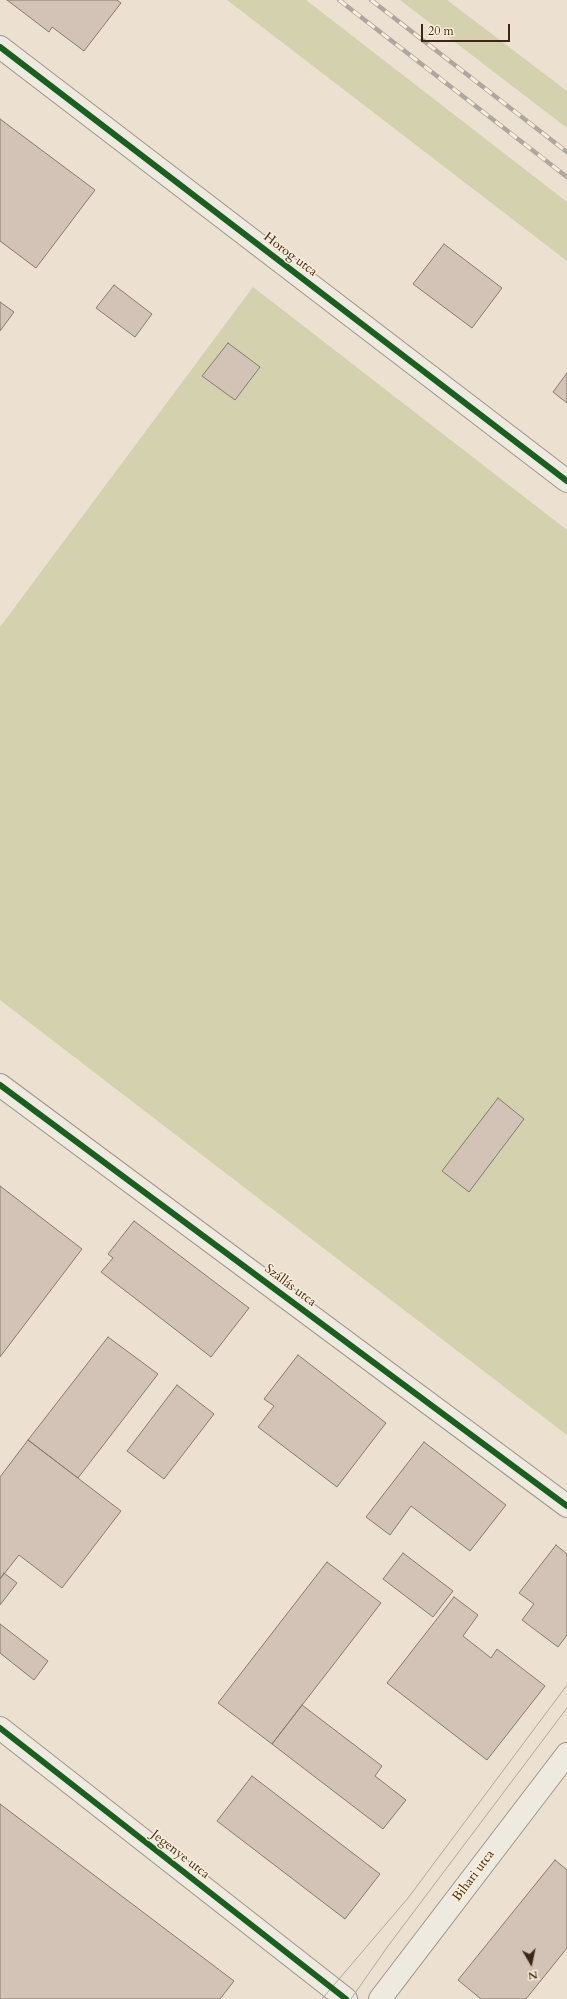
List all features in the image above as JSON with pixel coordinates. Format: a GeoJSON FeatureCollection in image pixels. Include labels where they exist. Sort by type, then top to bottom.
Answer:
{"type":"FeatureCollection","features":[{"type":"Feature","properties":{"kind":"street","name":"Horog utca"},"geometry":{"type":"LineString","coordinates":[[0,48],[567,481]]}},
{"type":"Feature","properties":{"kind":"street","name":"Szállás utca"},"geometry":{"type":"LineString","coordinates":[[0,1085],[567,1506]]}},
{"type":"Feature","properties":{"kind":"street","name":"Jegenye utca"},"geometry":{"type":"LineString","coordinates":[[0,1728],[346,1999]]}},
{"type":"Feature","properties":{"kind":"street","name":"Bihari utca"},"geometry":{"type":"LineString","coordinates":[[380,1999],[567,1754]]}},
{"type":"Feature","properties":{"kind":"shaded area"},"geometry":{"type":"Polygon","coordinates":[[[227,0],[306,0],[567,202],[567,261],[227,0]]]}},
{"type":"Feature","properties":{"kind":"shaded area"},"geometry":{"type":"Polygon","coordinates":[[[400,0],[447,0],[567,91],[567,128],[400,0]]]}},
{"type":"Feature","properties":{"kind":"shaded area"},"geometry":{"type":"Polygon","coordinates":[[[253,287],[567,530],[567,1435],[0,1000],[0,627],[253,287]]]}},
{"type":"Feature","properties":{"kind":"building"},"geometry":{"type":"Polygon","coordinates":[[[7,0],[117,0],[121,3],[84,51],[52,27],[49,32],[7,0]]]}},
{"type":"Feature","properties":{"kind":"building"},"geometry":{"type":"Polygon","coordinates":[[[0,119],[95,190],[36,268],[0,241],[0,119]]]}},
{"type":"Feature","properties":{"kind":"building"},"geometry":{"type":"Polygon","coordinates":[[[444,244],[502,288],[472,328],[413,284],[444,244]]]}},
{"type":"Feature","properties":{"kind":"building"},"geometry":{"type":"Polygon","coordinates":[[[114,285],[152,314],[135,337],[96,308],[114,285]]]}},
{"type":"Feature","properties":{"kind":"building"},"geometry":{"type":"Polygon","coordinates":[[[0,302],[14,312],[0,331],[0,302]]]}},
{"type":"Feature","properties":{"kind":"building"},"geometry":{"type":"Polygon","coordinates":[[[228,343],[260,367],[235,400],[202,376],[228,343]]]}},
{"type":"Feature","properties":{"kind":"building"},"geometry":{"type":"Polygon","coordinates":[[[567,373],[567,403],[553,392],[567,373]]]}},
{"type":"Feature","properties":{"kind":"building"},"geometry":{"type":"Polygon","coordinates":[[[498,1098],[524,1119],[469,1192],[442,1171],[498,1098]]]}},
{"type":"Feature","properties":{"kind":"building"},"geometry":{"type":"Polygon","coordinates":[[[0,1186],[82,1249],[0,1357],[0,1186]]]}},
{"type":"Feature","properties":{"kind":"building"},"geometry":{"type":"Polygon","coordinates":[[[134,1221],[249,1308],[211,1357],[101,1272],[113,1258],[108,1254],[134,1221]]]}},
{"type":"Feature","properties":{"kind":"building"},"geometry":{"type":"Polygon","coordinates":[[[108,1337],[158,1374],[78,1478],[28,1440],[108,1337]]]}},
{"type":"Feature","properties":{"kind":"building"},"geometry":{"type":"Polygon","coordinates":[[[298,1355],[386,1423],[337,1487],[258,1427],[274,1406],[264,1399],[298,1355]]]}},
{"type":"Feature","properties":{"kind":"building"},"geometry":{"type":"Polygon","coordinates":[[[177,1385],[214,1414],[164,1479],[127,1451],[177,1385]]]}},
{"type":"Feature","properties":{"kind":"building"},"geometry":{"type":"Polygon","coordinates":[[[28,1440],[121,1511],[62,1588],[19,1555],[0,1579],[0,1477],[28,1440]]]}},
{"type":"Feature","properties":{"kind":"building"},"geometry":{"type":"Polygon","coordinates":[[[424,1442],[506,1505],[470,1551],[411,1506],[390,1535],[366,1517],[424,1442]]]}},
{"type":"Feature","properties":{"kind":"building"},"geometry":{"type":"Polygon","coordinates":[[[556,1545],[567,1554],[567,1635],[558,1647],[522,1620],[534,1604],[519,1593],[556,1545]]]}},
{"type":"Feature","properties":{"kind":"building"},"geometry":{"type":"Polygon","coordinates":[[[403,1553],[453,1591],[433,1617],[383,1579],[403,1553]]]}},
{"type":"Feature","properties":{"kind":"building"},"geometry":{"type":"Polygon","coordinates":[[[327,1562],[381,1603],[272,1744],[218,1703],[327,1562]]]}},
{"type":"Feature","properties":{"kind":"building"},"geometry":{"type":"Polygon","coordinates":[[[4,1573],[17,1583],[0,1605],[0,1579],[4,1573]]]}},
{"type":"Feature","properties":{"kind":"building"},"geometry":{"type":"Polygon","coordinates":[[[454,1597],[478,1615],[463,1636],[491,1658],[497,1649],[545,1686],[487,1760],[387,1683],[454,1597]]]}},
{"type":"Feature","properties":{"kind":"building"},"geometry":{"type":"Polygon","coordinates":[[[0,1624],[48,1661],[34,1680],[0,1653],[0,1624]]]}},
{"type":"Feature","properties":{"kind":"building"},"geometry":{"type":"Polygon","coordinates":[[[302,1705],[382,1766],[375,1776],[406,1800],[383,1829],[272,1744],[302,1705]]]}},
{"type":"Feature","properties":{"kind":"building"},"geometry":{"type":"Polygon","coordinates":[[[252,1776],[380,1874],[345,1919],[217,1821],[252,1776]]]}},
{"type":"Feature","properties":{"kind":"building"},"geometry":{"type":"Polygon","coordinates":[[[0,1804],[234,1981],[220,1999],[0,1999],[0,1804]]]}},
{"type":"Feature","properties":{"kind":"building"},"geometry":{"type":"Polygon","coordinates":[[[555,1860],[567,1870],[567,1948],[526,1999],[481,1999],[458,1980],[555,1860]]]}},
{"type":"Feature","properties":{"kind":"tram line"},"geometry":{"type":"LineString","coordinates":[[322,1999],[408,1898],[567,1685]]}},
{"type":"Feature","properties":{"kind":"tram line"},"geometry":{"type":"LineString","coordinates":[[351,1999],[388,1946],[567,1708]]}},
{"type":"Feature","properties":{"kind":"railway"},"geometry":{"type":"LineString","coordinates":[[339,0],[567,177]]}},
{"type":"Feature","properties":{"kind":"railway"},"geometry":{"type":"LineString","coordinates":[[371,0],[567,152]]}},
{"type":"Feature","properties":{"kind":"cycle path"},"geometry":{"type":"LineString","coordinates":[[0,47],[567,481]]}},
{"type":"Feature","properties":{"kind":"cycle path"},"geometry":{"type":"LineString","coordinates":[[0,1085],[567,1506]]}},
{"type":"Feature","properties":{"kind":"cycle path"},"geometry":{"type":"LineString","coordinates":[[0,1728],[346,1999]]}}]}
